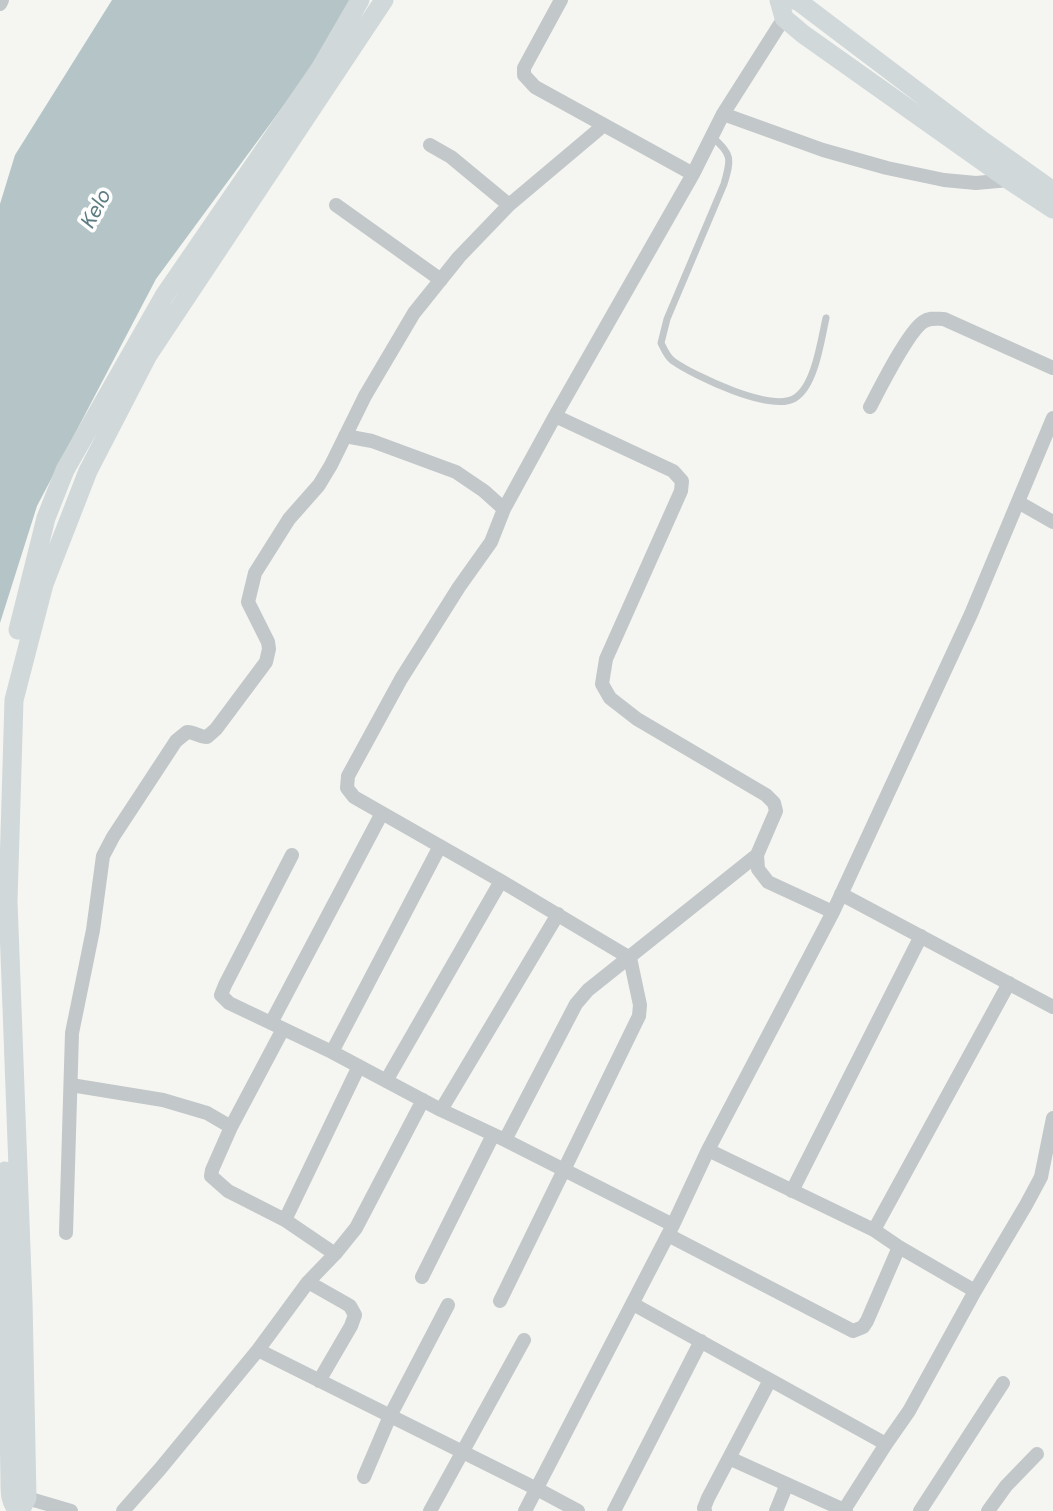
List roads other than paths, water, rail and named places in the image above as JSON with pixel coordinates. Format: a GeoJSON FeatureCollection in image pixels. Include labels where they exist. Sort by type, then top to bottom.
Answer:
{"type":"FeatureCollection","features":[{"type":"Feature","properties":{"kind":"street"},"geometry":{"type":"LineString","coordinates":[[0,713],[47,518],[65,470],[164,296],[320,69],[360,0]]}},
{"type":"Feature","properties":{"kind":"street"},"geometry":{"type":"LineString","coordinates":[[22,1507],[23,1302],[8,901],[14,700],[44,584],[88,471],[142,367],[384,0]]}},
{"type":"Feature","properties":{"kind":"street"},"geometry":{"type":"LineString","coordinates":[[561,0],[524,68],[523,75],[535,87],[693,174]]}},
{"type":"Feature","properties":{"kind":"street"},"geometry":{"type":"LineString","coordinates":[[500,1301],[639,1016],[640,1005],[630,958],[354,797],[347,788],[348,776],[401,679],[491,542],[504,509],[555,416],[785,6],[798,1],[1053,191]]}},
{"type":"Feature","properties":{"kind":"street"},"geometry":{"type":"LineString","coordinates":[[785,6],[814,42],[1053,209]]}},
{"type":"Feature","properties":{"kind":"street"},"geometry":{"type":"LineString","coordinates":[[723,114],[822,150],[887,168],[944,180],[976,183],[1009,180]]}},
{"type":"Feature","properties":{"kind":"street"},"geometry":{"type":"LineString","coordinates":[[66,1233],[72,1032],[93,930],[103,856],[176,741],[187,732],[207,737],[216,729],[266,662],[268,642],[248,602],[255,573],[289,519],[319,485],[365,396],[414,313],[458,257],[509,205],[604,125]]}},
{"type":"Feature","properties":{"kind":"street"},"geometry":{"type":"LineString","coordinates":[[430,145],[451,157],[509,205]]}},
{"type":"Feature","properties":{"kind":"street"},"geometry":{"type":"LineString","coordinates":[[336,205],[441,280]]}},
{"type":"Feature","properties":{"kind":"street"},"geometry":{"type":"LineString","coordinates":[[870,407],[911,334],[922,322],[932,318],[944,319],[1053,368]]}},
{"type":"Feature","properties":{"kind":"street"},"geometry":{"type":"LineString","coordinates":[[555,416],[673,471],[682,481],[681,491],[606,659],[602,684],[610,698],[637,719],[766,795],[774,803],[776,811],[757,855],[758,869],[768,882],[833,912]]}},
{"type":"Feature","properties":{"kind":"street"},"geometry":{"type":"LineString","coordinates":[[525,1511],[671,1230],[708,1150],[833,912],[971,614],[1053,418]]}},
{"type":"Feature","properties":{"kind":"street"},"geometry":{"type":"LineString","coordinates":[[345,436],[372,441],[456,472],[504,509]]}},
{"type":"Feature","properties":{"kind":"street"},"geometry":{"type":"LineString","coordinates":[[1018,502],[1053,522]]}},
{"type":"Feature","properties":{"kind":"street"},"geometry":{"type":"LineString","coordinates":[[0,792],[11,1499],[13,1505],[22,1507],[71,1511]]}},
{"type":"Feature","properties":{"kind":"street"},"geometry":{"type":"LineString","coordinates":[[335,1254],[285,1220],[228,1192],[211,1176],[277,1026],[382,813]]}},
{"type":"Feature","properties":{"kind":"street"},"geometry":{"type":"LineString","coordinates":[[332,1052],[440,846]]}},
{"type":"Feature","properties":{"kind":"street"},"geometry":{"type":"LineString","coordinates":[[292,855],[222,995],[229,1003],[332,1052],[563,1171],[853,1331],[863,1327],[867,1321],[900,1247]]}},
{"type":"Feature","properties":{"kind":"street"},"geometry":{"type":"LineString","coordinates":[[422,1277],[576,1004],[588,990],[757,855]]}},
{"type":"Feature","properties":{"kind":"street"},"geometry":{"type":"LineString","coordinates":[[386,1081],[501,881]]}},
{"type":"Feature","properties":{"kind":"street"},"geometry":{"type":"LineString","coordinates":[[841,894],[1053,1007]]}},
{"type":"Feature","properties":{"kind":"street"},"geometry":{"type":"LineString","coordinates":[[442,1110],[558,914]]}},
{"type":"Feature","properties":{"kind":"street"},"geometry":{"type":"LineString","coordinates":[[792,1191],[921,936]]}},
{"type":"Feature","properties":{"kind":"street"},"geometry":{"type":"LineString","coordinates":[[874,1230],[1009,984]]}},
{"type":"Feature","properties":{"kind":"street"},"geometry":{"type":"LineString","coordinates":[[285,1220],[359,1066]]}},
{"type":"Feature","properties":{"kind":"street"},"geometry":{"type":"LineString","coordinates":[[71,1085],[163,1100],[207,1113],[231,1127]]}},
{"type":"Feature","properties":{"kind":"street"},"geometry":{"type":"LineString","coordinates":[[123,1511],[258,1350],[308,1282],[356,1228],[422,1100]]}},
{"type":"Feature","properties":{"kind":"street"},"geometry":{"type":"LineString","coordinates":[[729,1458],[845,1511],[909,1410],[1041,1177],[1053,1118]]}},
{"type":"Feature","properties":{"kind":"street"},"geometry":{"type":"LineString","coordinates":[[708,1150],[874,1230],[975,1291]]}},
{"type":"Feature","properties":{"kind":"street"},"geometry":{"type":"LineString","coordinates":[[308,1282],[350,1306],[355,1315],[320,1381]]}},
{"type":"Feature","properties":{"kind":"street"},"geometry":{"type":"LineString","coordinates":[[633,1304],[886,1444]]}},
{"type":"Feature","properties":{"kind":"street"},"geometry":{"type":"LineString","coordinates":[[364,1477],[390,1416],[448,1305]]}},
{"type":"Feature","properties":{"kind":"street"},"geometry":{"type":"LineString","coordinates":[[430,1511],[524,1340]]}},
{"type":"Feature","properties":{"kind":"street"},"geometry":{"type":"LineString","coordinates":[[614,1511],[701,1341]]}},
{"type":"Feature","properties":{"kind":"street"},"geometry":{"type":"LineString","coordinates":[[258,1350],[578,1511]]}},
{"type":"Feature","properties":{"kind":"street"},"geometry":{"type":"LineString","coordinates":[[705,1511],[708,1499],[771,1380]]}},
{"type":"Feature","properties":{"kind":"street"},"geometry":{"type":"LineString","coordinates":[[920,1511],[1003,1384]]}},
{"type":"Feature","properties":{"kind":"street"},"geometry":{"type":"LineString","coordinates":[[988,1511],[1006,1486],[1037,1454]]}},
{"type":"Feature","properties":{"kind":"street"},"geometry":{"type":"LineString","coordinates":[[776,1511],[787,1484]]}},
{"type":"Feature","properties":{"kind":"lane"},"geometry":{"type":"LineString","coordinates":[[712,137],[723,146],[730,163],[724,184],[667,319],[661,343],[670,360],[723,388],[778,403],[787,401],[795,398],[811,380],[826,318]]}},
{"type":"Feature","properties":{"kind":"water","name":"Kelo"},"geometry":{"type":"Polygon","coordinates":[[[112,0],[359,0],[156,279],[37,506],[0,623],[0,204],[15,155],[112,0]]]}}]}
